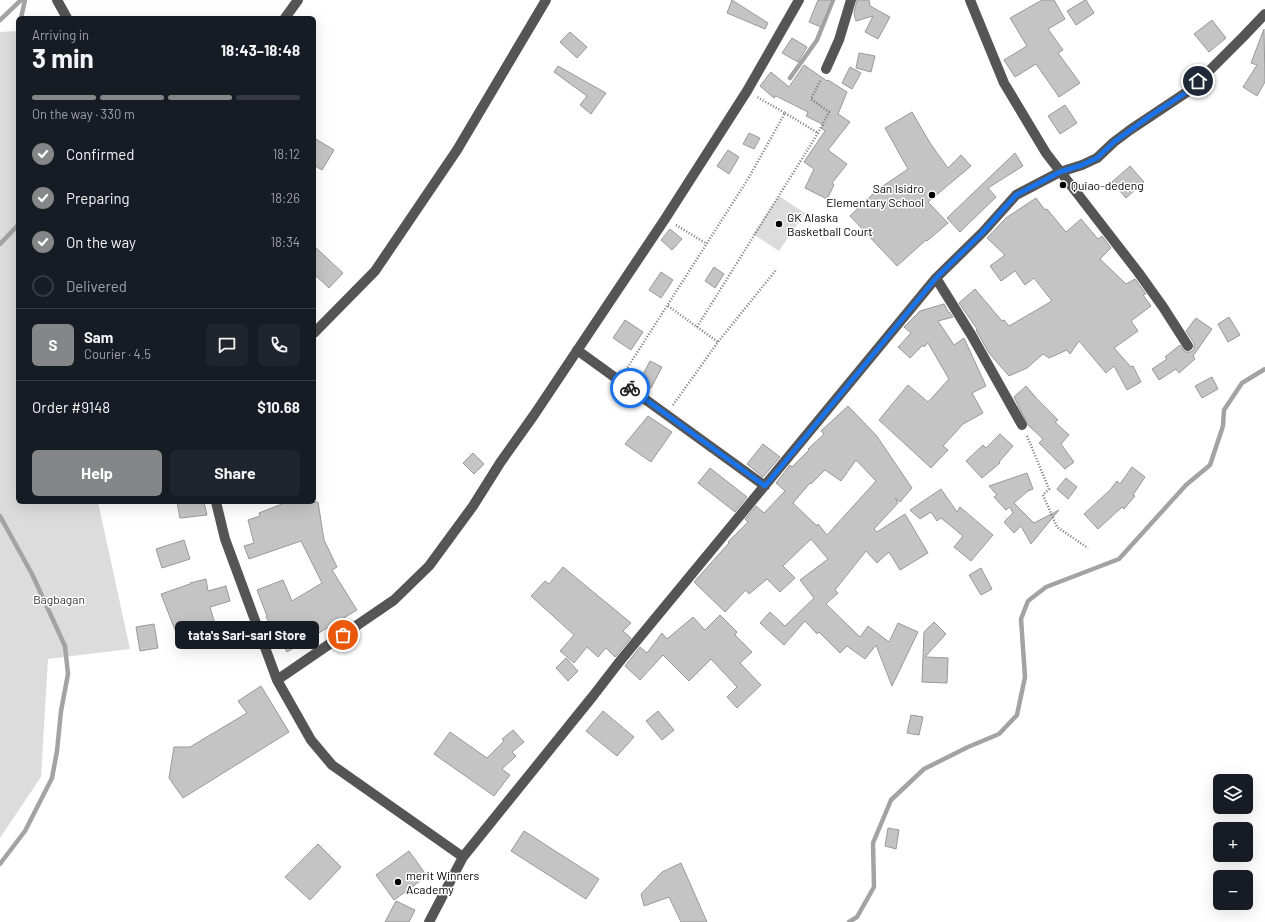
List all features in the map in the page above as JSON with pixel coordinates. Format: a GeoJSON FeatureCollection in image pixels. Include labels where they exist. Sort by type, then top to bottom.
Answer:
{"type":"FeatureCollection","features":[{"type":"Feature","properties":{"kind":"street"},"geometry":{"type":"LineString","coordinates":[[286,16],[298,0]]}},
{"type":"Feature","properties":{"kind":"street"},"geometry":{"type":"LineString","coordinates":[[316,331],[375,271],[457,150],[546,0]]}},
{"type":"Feature","properties":{"kind":"street"},"geometry":{"type":"LineString","coordinates":[[277,680],[394,600],[429,566],[473,506],[500,463],[534,415],[665,219],[747,91],[799,0]]}},
{"type":"Feature","properties":{"kind":"street"},"geometry":{"type":"LineString","coordinates":[[826,69],[839,40],[851,0]]}},
{"type":"Feature","properties":{"kind":"street"},"geometry":{"type":"LineString","coordinates":[[970,0],[1004,83],[1046,153],[1138,272],[1188,346]]}},
{"type":"Feature","properties":{"kind":"street"},"geometry":{"type":"LineString","coordinates":[[60,4],[66,16]]}},
{"type":"Feature","properties":{"kind":"street"},"geometry":{"type":"LineString","coordinates":[[429,922],[462,857],[620,661],[936,278],[983,232],[1016,195],[1060,172],[1082,165],[1097,158],[1114,142],[1130,130],[1190,90],[1265,14]]}},
{"type":"Feature","properties":{"kind":"street"},"geometry":{"type":"LineString","coordinates":[[936,278],[972,336],[1022,425]]}},
{"type":"Feature","properties":{"kind":"street"},"geometry":{"type":"LineString","coordinates":[[577,350],[765,486]]}},
{"type":"Feature","properties":{"kind":"street"},"geometry":{"type":"LineString","coordinates":[[216,504],[225,539],[277,680],[311,740],[332,765],[462,857]]}},
{"type":"Feature","properties":{"kind":"path"},"geometry":{"type":"LineString","coordinates":[[697,326],[818,133],[829,112],[811,99],[826,69]]}},
{"type":"Feature","properties":{"kind":"path"},"geometry":{"type":"LineString","coordinates":[[747,91],[818,133]]}},
{"type":"Feature","properties":{"kind":"path"},"geometry":{"type":"LineString","coordinates":[[619,381],[748,179],[785,113]]}},
{"type":"Feature","properties":{"kind":"path"},"geometry":{"type":"LineString","coordinates":[[665,219],[707,244]]}},
{"type":"Feature","properties":{"kind":"path"},"geometry":{"type":"LineString","coordinates":[[666,415],[718,342],[776,270]]}},
{"type":"Feature","properties":{"kind":"path"},"geometry":{"type":"LineString","coordinates":[[668,306],[718,342]]}},
{"type":"Feature","properties":{"kind":"path"},"geometry":{"type":"LineString","coordinates":[[1022,425],[1049,489],[1043,495],[1057,528],[1088,548]]}},
{"type":"Feature","properties":{"kind":"green space","name":"Bagbagan"},"geometry":{"type":"Polygon","coordinates":[[[16,31],[16,504],[98,504],[130,649],[48,659],[41,777],[0,838],[0,32],[16,31]]]}},
{"type":"Feature","properties":{"kind":"green space","name":"GK Alaska Basketball Court"},"geometry":{"type":"Polygon","coordinates":[[[779,196],[805,213],[779,251],[753,234],[779,196]]]}},
{"type":"Feature","properties":{"kind":"building"},"geometry":{"type":"Polygon","coordinates":[[[732,0],[768,23],[765,29],[727,13],[732,0]]]}},
{"type":"Feature","properties":{"kind":"building"},"geometry":{"type":"Polygon","coordinates":[[[818,0],[832,0],[821,27],[809,22],[818,0]]]}},
{"type":"Feature","properties":{"kind":"building"},"geometry":{"type":"Polygon","coordinates":[[[857,0],[869,0],[870,6],[890,17],[878,39],[865,32],[873,16],[856,21],[854,13],[857,0]]]}},
{"type":"Feature","properties":{"kind":"building"},"geometry":{"type":"Polygon","coordinates":[[[1042,0],[1054,0],[1065,19],[1048,29],[1063,50],[1058,53],[1080,83],[1059,97],[1036,64],[1015,77],[1004,60],[1027,46],[1010,18],[1042,0]]]}},
{"type":"Feature","properties":{"kind":"building"},"geometry":{"type":"Polygon","coordinates":[[[1085,0],[1094,13],[1076,25],[1067,11],[1085,0]]]}},
{"type":"Feature","properties":{"kind":"building"},"geometry":{"type":"Polygon","coordinates":[[[1212,20],[1226,38],[1209,52],[1194,34],[1212,20]]]}},
{"type":"Feature","properties":{"kind":"building"},"geometry":{"type":"Polygon","coordinates":[[[1264,29],[1265,82],[1257,96],[1243,87],[1257,65],[1251,63],[1264,29]]]}},
{"type":"Feature","properties":{"kind":"building"},"geometry":{"type":"Polygon","coordinates":[[[570,32],[587,47],[577,58],[560,42],[570,32]]]}},
{"type":"Feature","properties":{"kind":"building"},"geometry":{"type":"Polygon","coordinates":[[[792,38],[807,47],[798,62],[782,53],[792,38]]]}},
{"type":"Feature","properties":{"kind":"building"},"geometry":{"type":"Polygon","coordinates":[[[859,53],[875,56],[871,72],[856,68],[859,53]]]}},
{"type":"Feature","properties":{"kind":"building"},"geometry":{"type":"Polygon","coordinates":[[[804,65],[827,81],[828,80],[847,92],[838,114],[850,122],[828,150],[847,164],[832,183],[834,185],[827,199],[805,188],[814,169],[804,162],[825,131],[821,128],[824,125],[806,116],[808,112],[776,96],[774,98],[760,86],[771,72],[789,87],[804,65]]]}},
{"type":"Feature","properties":{"kind":"building"},"geometry":{"type":"Polygon","coordinates":[[[558,66],[606,93],[591,114],[580,105],[587,96],[554,72],[558,66]]]}},
{"type":"Feature","properties":{"kind":"building"},"geometry":{"type":"Polygon","coordinates":[[[850,67],[861,73],[852,89],[842,83],[850,67]]]}},
{"type":"Feature","properties":{"kind":"building"},"geometry":{"type":"Polygon","coordinates":[[[1065,105],[1077,123],[1060,134],[1048,116],[1065,105]]]}},
{"type":"Feature","properties":{"kind":"building"},"geometry":{"type":"Polygon","coordinates":[[[912,112],[930,143],[948,168],[961,155],[971,166],[928,202],[948,223],[897,266],[850,216],[877,190],[908,169],[885,128],[912,112]]]}},
{"type":"Feature","properties":{"kind":"building"},"geometry":{"type":"Polygon","coordinates":[[[749,133],[760,138],[754,149],[743,144],[749,133]]]}},
{"type":"Feature","properties":{"kind":"building"},"geometry":{"type":"Polygon","coordinates":[[[316,139],[334,150],[322,170],[316,166],[316,139]]]}},
{"type":"Feature","properties":{"kind":"building"},"geometry":{"type":"Polygon","coordinates":[[[728,150],[739,157],[729,174],[717,166],[728,150]]]}},
{"type":"Feature","properties":{"kind":"building"},"geometry":{"type":"Polygon","coordinates":[[[1015,153],[1023,166],[988,188],[996,197],[960,232],[947,218],[1015,153]]]}},
{"type":"Feature","properties":{"kind":"building"},"geometry":{"type":"Polygon","coordinates":[[[1130,166],[1144,182],[1126,198],[1112,182],[1130,166]]]}},
{"type":"Feature","properties":{"kind":"building"},"geometry":{"type":"Polygon","coordinates":[[[1036,198],[1066,232],[1081,219],[1098,239],[1102,236],[1111,248],[1100,259],[1126,284],[1135,279],[1146,294],[1143,295],[1151,306],[1131,321],[1138,331],[1114,348],[1131,367],[1133,366],[1141,382],[1127,390],[1114,366],[1106,373],[1079,341],[1070,354],[1067,350],[1049,358],[1043,354],[1027,368],[1009,376],[989,353],[976,330],[977,329],[959,303],[975,289],[1002,321],[1004,320],[1009,326],[1052,301],[1034,278],[1025,285],[1015,271],[1001,281],[990,266],[1005,255],[987,238],[1006,218],[1036,198]]]}},
{"type":"Feature","properties":{"kind":"building"},"geometry":{"type":"Polygon","coordinates":[[[670,229],[682,239],[672,250],[661,240],[670,229]]]}},
{"type":"Feature","properties":{"kind":"building"},"geometry":{"type":"Polygon","coordinates":[[[316,248],[343,273],[329,288],[316,276],[316,248]]]}},
{"type":"Feature","properties":{"kind":"building"},"geometry":{"type":"Polygon","coordinates":[[[714,267],[724,274],[715,288],[705,281],[714,267]]]}},
{"type":"Feature","properties":{"kind":"building"},"geometry":{"type":"Polygon","coordinates":[[[661,272],[673,280],[661,298],[649,290],[661,272]]]}},
{"type":"Feature","properties":{"kind":"building"},"geometry":{"type":"Polygon","coordinates":[[[944,304],[953,317],[938,321],[954,345],[964,338],[986,386],[972,393],[983,413],[963,424],[943,446],[948,450],[931,468],[879,420],[908,385],[928,402],[949,379],[928,343],[924,347],[923,345],[910,358],[898,347],[911,333],[904,327],[920,311],[944,304]]]}},
{"type":"Feature","properties":{"kind":"building"},"geometry":{"type":"Polygon","coordinates":[[[1229,317],[1240,335],[1228,342],[1218,324],[1229,317]]]}},
{"type":"Feature","properties":{"kind":"building"},"geometry":{"type":"Polygon","coordinates":[[[1196,318],[1212,329],[1193,356],[1195,359],[1179,373],[1176,369],[1159,380],[1152,369],[1167,359],[1165,357],[1180,345],[1185,352],[1191,352],[1194,349],[1194,343],[1186,331],[1196,318]]]}},
{"type":"Feature","properties":{"kind":"building"},"geometry":{"type":"Polygon","coordinates":[[[625,320],[643,332],[631,350],[613,338],[625,320]]]}},
{"type":"Feature","properties":{"kind":"building"},"geometry":{"type":"Polygon","coordinates":[[[650,361],[662,367],[651,388],[639,382],[650,361]]]}},
{"type":"Feature","properties":{"kind":"building"},"geometry":{"type":"Polygon","coordinates":[[[1212,377],[1218,389],[1202,398],[1195,386],[1212,377]]]}},
{"type":"Feature","properties":{"kind":"building"},"geometry":{"type":"Polygon","coordinates":[[[1026,386],[1058,420],[1055,422],[1069,435],[1061,444],[1074,462],[1065,469],[1039,443],[1043,439],[1028,425],[1014,397],[1026,386]]]}},
{"type":"Feature","properties":{"kind":"building"},"geometry":{"type":"Polygon","coordinates":[[[848,406],[876,435],[912,488],[900,502],[895,498],[898,503],[874,529],[877,532],[905,514],[928,553],[900,570],[889,552],[877,563],[866,551],[835,590],[838,593],[826,604],[860,637],[868,626],[889,642],[898,623],[918,632],[892,686],[876,645],[865,659],[847,646],[840,653],[819,632],[817,634],[805,621],[784,645],[760,623],[770,612],[785,626],[814,598],[800,580],[828,559],[811,539],[783,566],[795,578],[780,592],[767,579],[749,594],[746,590],[725,612],[694,582],[729,543],[728,542],[748,522],[745,519],[756,506],[764,513],[785,491],[776,483],[790,465],[792,467],[824,434],[821,431],[848,406]],[[856,460],[841,481],[825,470],[811,484],[810,483],[793,503],[817,526],[818,524],[827,535],[876,481],[856,460]]]}},
{"type":"Feature","properties":{"kind":"building"},"geometry":{"type":"Polygon","coordinates":[[[648,416],[672,432],[651,462],[625,444],[648,416]]]}},
{"type":"Feature","properties":{"kind":"building"},"geometry":{"type":"Polygon","coordinates":[[[1000,434],[1013,446],[999,462],[1000,463],[982,478],[966,461],[983,445],[986,448],[1000,434]]]}},
{"type":"Feature","properties":{"kind":"building"},"geometry":{"type":"Polygon","coordinates":[[[763,444],[780,457],[763,477],[747,464],[763,444]]]}},
{"type":"Feature","properties":{"kind":"building"},"geometry":{"type":"Polygon","coordinates":[[[473,453],[484,464],[474,474],[463,463],[473,453]]]}},
{"type":"Feature","properties":{"kind":"building"},"geometry":{"type":"Polygon","coordinates":[[[1132,467],[1145,477],[1133,495],[1135,496],[1124,509],[1122,507],[1098,529],[1084,514],[1110,490],[1117,481],[1120,484],[1132,467]]]}},
{"type":"Feature","properties":{"kind":"building"},"geometry":{"type":"Polygon","coordinates":[[[710,468],[747,497],[735,512],[698,483],[710,468]]]}},
{"type":"Feature","properties":{"kind":"building"},"geometry":{"type":"Polygon","coordinates":[[[1027,473],[1033,489],[1028,491],[1014,503],[1034,523],[1059,510],[1031,544],[1021,526],[1014,533],[1004,522],[1013,513],[1010,507],[1006,510],[994,497],[997,495],[989,486],[1027,473]]]}},
{"type":"Feature","properties":{"kind":"building"},"geometry":{"type":"Polygon","coordinates":[[[1066,478],[1077,487],[1068,499],[1057,489],[1066,478]]]}},
{"type":"Feature","properties":{"kind":"building"},"geometry":{"type":"Polygon","coordinates":[[[941,489],[957,512],[960,507],[993,535],[971,561],[954,547],[963,536],[941,518],[937,521],[931,512],[920,519],[910,510],[941,489]]]}},
{"type":"Feature","properties":{"kind":"building"},"geometry":{"type":"Polygon","coordinates":[[[316,502],[318,502],[324,540],[337,567],[332,570],[357,610],[287,652],[266,617],[267,616],[257,590],[283,580],[292,601],[322,583],[301,541],[249,559],[244,546],[254,543],[248,520],[260,516],[259,513],[282,504],[316,504],[316,502]]]}},
{"type":"Feature","properties":{"kind":"building"},"geometry":{"type":"Polygon","coordinates":[[[177,504],[204,504],[207,515],[180,518],[177,504]]]}},
{"type":"Feature","properties":{"kind":"building"},"geometry":{"type":"Polygon","coordinates":[[[184,540],[190,559],[162,568],[156,549],[184,540]]]}},
{"type":"Feature","properties":{"kind":"building"},"geometry":{"type":"Polygon","coordinates":[[[563,567],[631,623],[623,631],[631,638],[615,657],[606,648],[598,657],[587,647],[574,663],[560,651],[574,635],[531,596],[545,581],[549,584],[563,567]]]}},
{"type":"Feature","properties":{"kind":"building"},"geometry":{"type":"Polygon","coordinates":[[[981,568],[992,589],[981,595],[969,575],[981,568]]]}},
{"type":"Feature","properties":{"kind":"building"},"geometry":{"type":"Polygon","coordinates":[[[206,579],[208,591],[226,586],[230,601],[210,607],[215,624],[199,629],[199,627],[177,635],[161,594],[190,583],[206,579]]]}},
{"type":"Feature","properties":{"kind":"building"},"geometry":{"type":"Polygon","coordinates":[[[720,615],[737,632],[735,635],[752,652],[740,663],[761,685],[737,708],[727,697],[737,687],[711,659],[689,681],[663,655],[640,680],[625,666],[640,647],[647,653],[662,633],[667,639],[693,617],[705,630],[720,615]]]}},
{"type":"Feature","properties":{"kind":"building"},"geometry":{"type":"Polygon","coordinates":[[[934,622],[946,634],[925,657],[948,658],[947,683],[922,682],[924,632],[934,622]]]}},
{"type":"Feature","properties":{"kind":"building"},"geometry":{"type":"Polygon","coordinates":[[[154,624],[158,648],[140,651],[136,627],[154,624]]]}},
{"type":"Feature","properties":{"kind":"building"},"geometry":{"type":"Polygon","coordinates":[[[566,658],[578,671],[568,681],[556,668],[566,658]]]}},
{"type":"Feature","properties":{"kind":"building"},"geometry":{"type":"Polygon","coordinates":[[[261,686],[289,732],[183,798],[169,778],[174,747],[190,747],[247,713],[238,701],[261,686]]]}},
{"type":"Feature","properties":{"kind":"building"},"geometry":{"type":"Polygon","coordinates":[[[603,711],[634,737],[617,756],[586,731],[603,711]]]}},
{"type":"Feature","properties":{"kind":"building"},"geometry":{"type":"Polygon","coordinates":[[[658,711],[674,730],[662,740],[646,721],[658,711]]]}},
{"type":"Feature","properties":{"kind":"building"},"geometry":{"type":"Polygon","coordinates":[[[911,715],[923,717],[919,735],[907,733],[911,715]]]}},
{"type":"Feature","properties":{"kind":"building"},"geometry":{"type":"Polygon","coordinates":[[[513,730],[524,742],[512,752],[516,756],[502,769],[510,775],[494,796],[434,754],[450,732],[487,758],[504,741],[502,739],[513,730]]]}},
{"type":"Feature","properties":{"kind":"building"},"geometry":{"type":"Polygon","coordinates":[[[888,828],[899,830],[896,849],[885,846],[888,828]]]}},
{"type":"Feature","properties":{"kind":"building"},"geometry":{"type":"Polygon","coordinates":[[[524,831],[599,879],[586,899],[511,851],[524,831]]]}},
{"type":"Feature","properties":{"kind":"building"},"geometry":{"type":"Polygon","coordinates":[[[318,844],[341,867],[310,900],[285,877],[318,844]]]}},
{"type":"Feature","properties":{"kind":"building"},"geometry":{"type":"Polygon","coordinates":[[[409,851],[427,876],[394,900],[376,875],[409,851]]]}},
{"type":"Feature","properties":{"kind":"building"},"geometry":{"type":"Polygon","coordinates":[[[681,863],[707,922],[681,922],[669,897],[644,906],[641,894],[662,872],[681,863]]]}},
{"type":"Feature","properties":{"kind":"building"},"geometry":{"type":"Polygon","coordinates":[[[396,901],[415,910],[409,922],[385,922],[396,901]]]}},
{"type":"Feature","properties":{"kind":"waterway"},"geometry":{"type":"LineString","coordinates":[[0,20],[21,0]]}},
{"type":"Feature","properties":{"kind":"waterway"},"geometry":{"type":"LineString","coordinates":[[21,16],[25,0]]}},
{"type":"Feature","properties":{"kind":"waterway"},"geometry":{"type":"LineString","coordinates":[[790,78],[817,40],[833,0]]}},
{"type":"Feature","properties":{"kind":"waterway"},"geometry":{"type":"LineString","coordinates":[[0,244],[16,227]]}},
{"type":"Feature","properties":{"kind":"waterway"},"geometry":{"type":"LineString","coordinates":[[849,922],[857,917],[874,887],[873,843],[891,800],[924,769],[968,747],[999,734],[1017,715],[1025,677],[1021,619],[1028,601],[1046,587],[1119,559],[1186,485],[1210,465],[1223,426],[1224,410],[1242,383],[1265,369]]}},
{"type":"Feature","properties":{"kind":"waterway"},"geometry":{"type":"LineString","coordinates":[[0,516],[32,574],[65,646],[68,674],[61,711],[57,751],[52,778],[25,831],[0,864]]}},
{"type":"Feature","properties":{"kind":"way so far"},"geometry":{"type":"LineString","coordinates":[[343,635],[394,600],[429,566],[473,506],[500,463],[577,350],[630,388]]}},
{"type":"Feature","properties":{"kind":"place","name":"Quiao-dedeng"},"geometry":{"type":"Point","coordinates":[1063,185]}},
{"type":"Feature","properties":{"kind":"place","name":"San Isidro Elementary School"},"geometry":{"type":"Point","coordinates":[932,195]}},
{"type":"Feature","properties":{"kind":"place","name":"GK Alaska Basketball Court"},"geometry":{"type":"Point","coordinates":[779,224]}},
{"type":"Feature","properties":{"kind":"place","name":"tata's Sari-sari Store"},"geometry":{"type":"Point","coordinates":[343,635]}},
{"type":"Feature","properties":{"kind":"place","name":"merit Winners Academy"},"geometry":{"type":"Point","coordinates":[398,882]}},
{"type":"Feature","properties":{"kind":"route"},"geometry":{"type":"LineString","coordinates":[[630,388],[765,486],[936,278],[983,232],[1016,195],[1060,172],[1082,165],[1097,158],[1114,142],[1190,90],[1198,81]]}}]}
